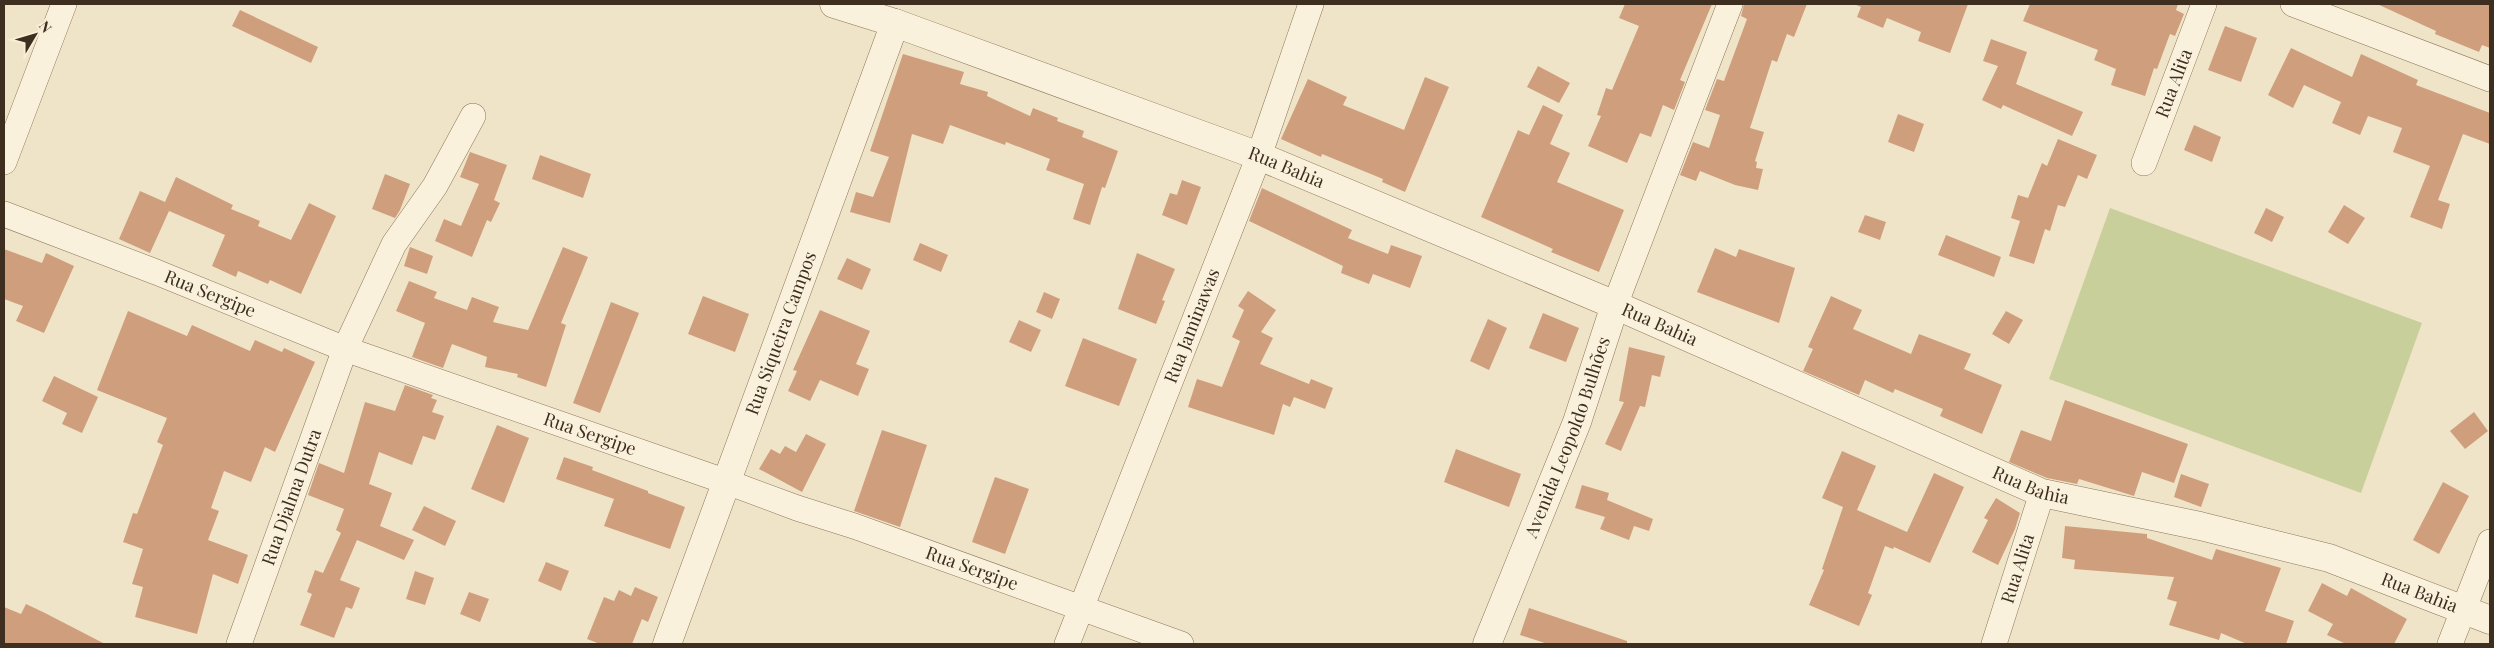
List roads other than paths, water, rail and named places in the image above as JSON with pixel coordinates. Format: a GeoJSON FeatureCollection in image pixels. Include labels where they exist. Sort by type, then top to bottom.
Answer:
{"type":"FeatureCollection","features":[{"type":"Feature","properties":{"kind":"street"},"geometry":{"type":"LineString","coordinates":[[4,162],[64,4]]}},
{"type":"Feature","properties":{"kind":"street","name":"Rua Bahia"},"geometry":{"type":"LineString","coordinates":[[834,4],[896,23],[1259,156],[1616,305],[2042,493],[2200,526],[2329,558],[2490,620]]}},
{"type":"Feature","properties":{"kind":"street","name":"Rua Jaminawas"},"geometry":{"type":"LineString","coordinates":[[1067,644],[1259,156],[1311,4]]}},
{"type":"Feature","properties":{"kind":"street","name":"Avenida Leopoldo Bulhões"},"geometry":{"type":"LineString","coordinates":[[1487,644],[1577,422],[1616,305],[1730,4]]}},
{"type":"Feature","properties":{"kind":"street","name":"Rua Alita"},"geometry":{"type":"LineString","coordinates":[[2144,164],[2204,4]]}},
{"type":"Feature","properties":{"kind":"street"},"geometry":{"type":"LineString","coordinates":[[2293,4],[2490,79]]}},
{"type":"Feature","properties":{"kind":"street","name":"Rua Siqueira Campos"},"geometry":{"type":"LineString","coordinates":[[667,644],[896,23]]}},
{"type":"Feature","properties":{"kind":"street","name":"Rua Djalma Dutra"},"geometry":{"type":"LineString","coordinates":[[239,644],[345,349],[394,244],[435,186],[473,116]]}},
{"type":"Feature","properties":{"kind":"street","name":"Rua Sergipe"},"geometry":{"type":"LineString","coordinates":[[4,214],[156,272],[345,349],[727,482],[1080,610],[1181,644]]}},
{"type":"Feature","properties":{"kind":"street","name":"Rua Alita"},"geometry":{"type":"LineString","coordinates":[[1994,644],[2042,493]]}},
{"type":"Feature","properties":{"kind":"street"},"geometry":{"type":"LineString","coordinates":[[2450,644],[2490,542]]}}]}
